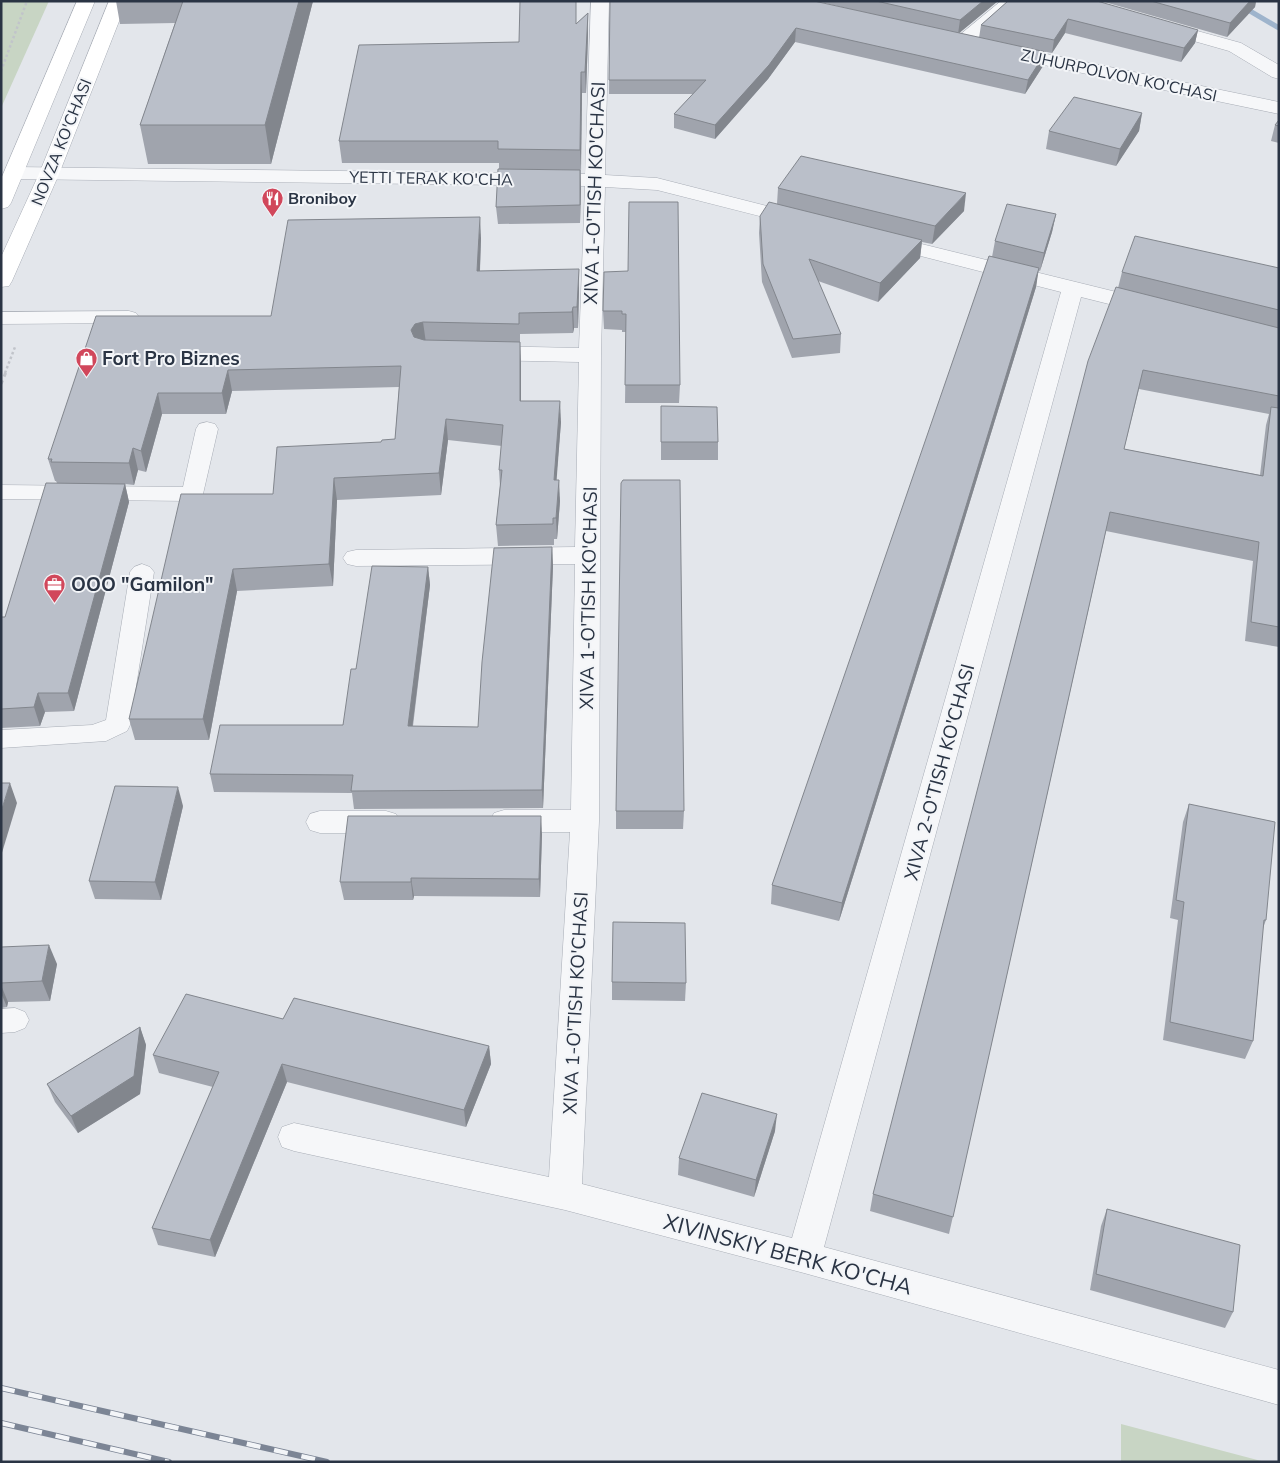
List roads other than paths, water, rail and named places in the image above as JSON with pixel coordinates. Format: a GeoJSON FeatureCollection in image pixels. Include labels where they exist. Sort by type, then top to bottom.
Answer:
{"type":"FeatureCollection","features":[{"type":"Feature","properties":{"kind":"main road","name":"NOVZA KO'CHASI"},"geometry":{"type":"LineString","coordinates":[[1,203],[86,1]]}},
{"type":"Feature","properties":{"kind":"main road","name":"NOVZA KO'CHASI"},"geometry":{"type":"LineString","coordinates":[[1,281],[49,174],[118,1]]}},
{"type":"Feature","properties":{"kind":"street","name":"XIVA 1-O'TISH KO'CHASI"},"geometry":{"type":"LineString","coordinates":[[565,1195],[585,821],[590,355],[600,1]]}},
{"type":"Feature","properties":{"kind":"street"},"geometry":{"type":"LineString","coordinates":[[1140,20],[1235,47],[1279,73]]}},
{"type":"Feature","properties":{"kind":"street","name":"ZUHURPOLVON KO'CHASI"},"geometry":{"type":"LineString","coordinates":[[944,38],[1279,108]]}},
{"type":"Feature","properties":{"kind":"street","name":"YETTI TERAK KO'CHA"},"geometry":{"type":"LineString","coordinates":[[14,173],[594,180],[657,184],[822,225]]}},
{"type":"Feature","properties":{"kind":"street"},"geometry":{"type":"LineString","coordinates":[[870,237],[1166,311]]}},
{"type":"Feature","properties":{"kind":"street","name":"XIVA 2-O'TISH KO'CHASI"},"geometry":{"type":"LineString","coordinates":[[804,1257],[1073,288]]}},
{"type":"Feature","properties":{"kind":"street"},"geometry":{"type":"LineString","coordinates":[[465,352],[590,355]]}},
{"type":"Feature","properties":{"kind":"street"},"geometry":{"type":"LineString","coordinates":[[356,558],[589,555]]}},
{"type":"Feature","properties":{"kind":"street"},"geometry":{"type":"LineString","coordinates":[[477,822],[585,821]]}},
{"type":"Feature","properties":{"kind":"street"},"geometry":{"type":"LineString","coordinates":[[320,822],[408,822]]}},
{"type":"Feature","properties":{"kind":"street","name":"XIVINSKIY BERK KO'CHA"},"geometry":{"type":"LineString","coordinates":[[294,1137],[565,1195],[804,1257],[1279,1388]]}},
{"type":"Feature","properties":{"kind":"lane"},"geometry":{"type":"LineString","coordinates":[[962,42],[1011,1]]}},
{"type":"Feature","properties":{"kind":"lane"},"geometry":{"type":"LineString","coordinates":[[1,318],[143,317]]}},
{"type":"Feature","properties":{"kind":"lane"},"geometry":{"type":"LineString","coordinates":[[1,492],[192,494],[207,429]]}},
{"type":"Feature","properties":{"kind":"lane"},"geometry":{"type":"LineString","coordinates":[[1,739],[92,734],[106,732],[118,725],[142,572]]}},
{"type":"Feature","properties":{"kind":"waterway"},"geometry":{"type":"LineString","coordinates":[[1232,1],[1279,29]]}},
{"type":"Feature","properties":{"kind":"railway"},"geometry":{"type":"LineString","coordinates":[[1,1388],[327,1462]]}},
{"type":"Feature","properties":{"kind":"railway"},"geometry":{"type":"LineString","coordinates":[[1,1423],[169,1462]]}},
{"type":"Feature","properties":{"kind":"place","name":"Broniboy"},"geometry":{"type":"Point","coordinates":[272,217]}},
{"type":"Feature","properties":{"kind":"place","name":"Fort Pro Biznes"},"geometry":{"type":"Point","coordinates":[86,377]}},
{"type":"Feature","properties":{"kind":"place","name":"ООО \"Gamilon\""},"geometry":{"type":"Point","coordinates":[55,603]}}]}
